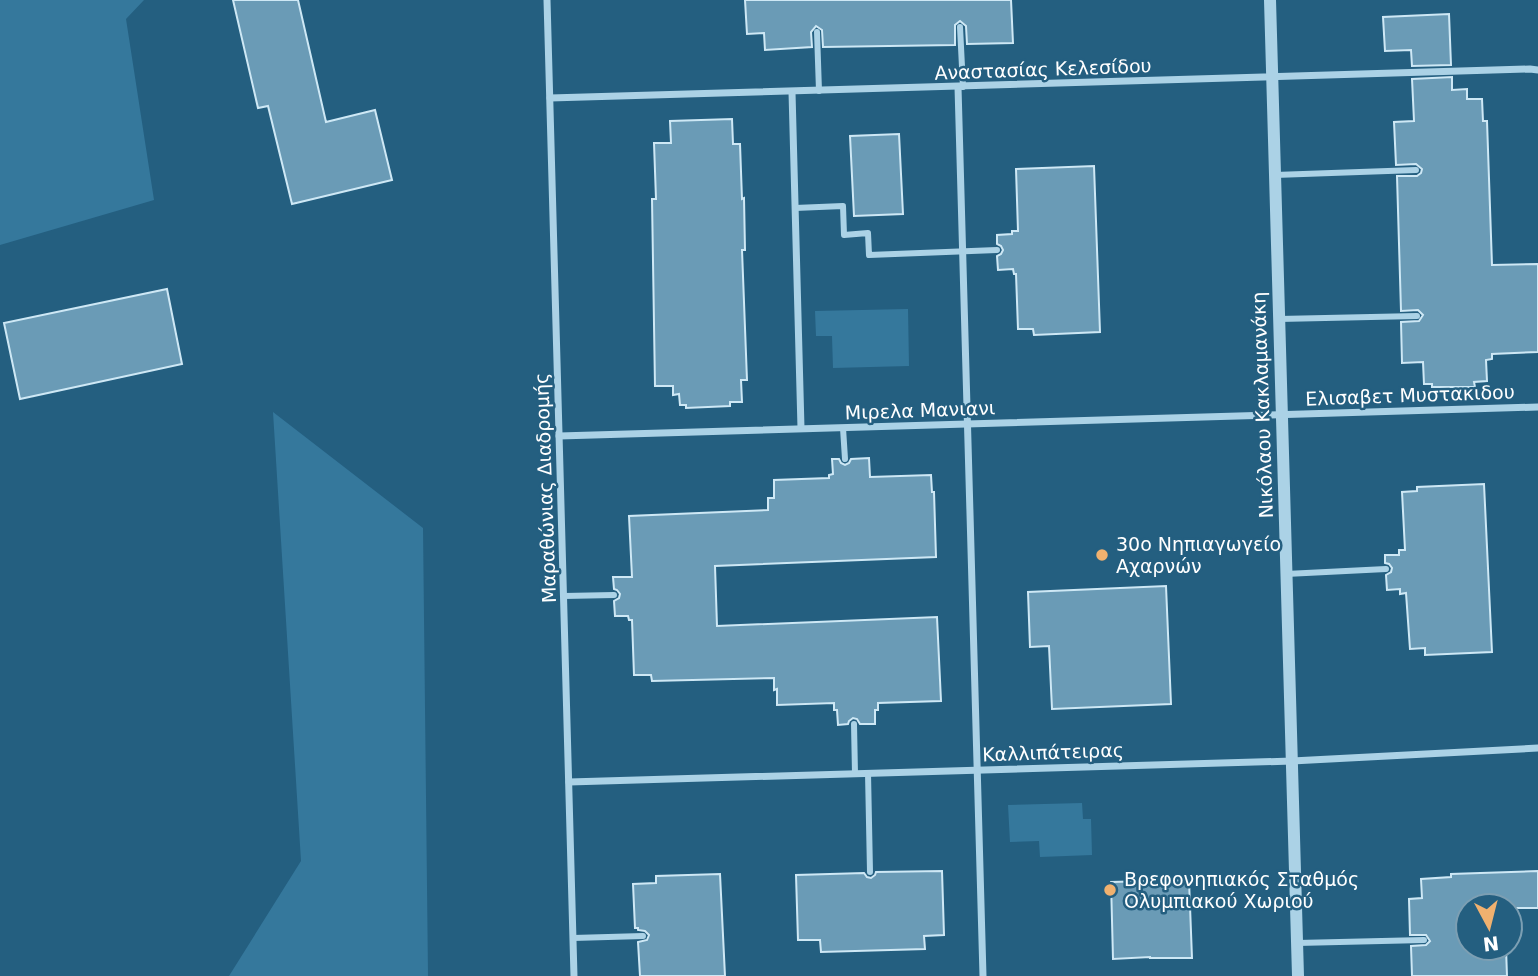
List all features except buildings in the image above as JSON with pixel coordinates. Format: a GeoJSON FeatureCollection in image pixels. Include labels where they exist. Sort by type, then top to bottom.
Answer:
{"type":"FeatureCollection","features":[{"type":"Feature","properties":{"kind":"street","name":"Μαραθώνιας Διαδρομής"},"geometry":{"type":"LineString","coordinates":[[547,0],[574,976]]}},
{"type":"Feature","properties":{"kind":"street","name":"Νικόλαου Κακλαμανάκη"},"geometry":{"type":"LineString","coordinates":[[1270,0],[1298,976]]}},
{"type":"Feature","properties":{"kind":"street"},"geometry":{"type":"LineString","coordinates":[[960,27],[963,251],[983,976]]}},
{"type":"Feature","properties":{"kind":"street"},"geometry":{"type":"LineString","coordinates":[[817,32],[819,91]]}},
{"type":"Feature","properties":{"kind":"street","name":"Αναστασίας Κελεσίδου"},"geometry":{"type":"LineString","coordinates":[[550,98],[1538,70]]}},
{"type":"Feature","properties":{"kind":"street"},"geometry":{"type":"LineString","coordinates":[[792,92],[801,428]]}},
{"type":"Feature","properties":{"kind":"street"},"geometry":{"type":"LineString","coordinates":[[1275,175],[1416,170]]}},
{"type":"Feature","properties":{"kind":"street"},"geometry":{"type":"LineString","coordinates":[[795,208],[843,205],[844,236],[867,233],[869,255],[997,250]]}},
{"type":"Feature","properties":{"kind":"street"},"geometry":{"type":"LineString","coordinates":[[1279,320],[1417,316]]}},
{"type":"Feature","properties":{"kind":"street","name":"Ελισαβετ Μυστακιδου"},"geometry":{"type":"LineString","coordinates":[[1282,415],[1538,407]]}},
{"type":"Feature","properties":{"kind":"street","name":"Μιρελα Μανιανι"},"geometry":{"type":"LineString","coordinates":[[559,436],[1282,415]]}},
{"type":"Feature","properties":{"kind":"street"},"geometry":{"type":"LineString","coordinates":[[843,428],[845,459]]}},
{"type":"Feature","properties":{"kind":"street"},"geometry":{"type":"LineString","coordinates":[[1286,573],[1386,569]]}},
{"type":"Feature","properties":{"kind":"street"},"geometry":{"type":"LineString","coordinates":[[564,596],[614,595]]}},
{"type":"Feature","properties":{"kind":"street"},"geometry":{"type":"LineString","coordinates":[[854,724],[855,774]]}},
{"type":"Feature","properties":{"kind":"street","name":"Καλλιπάτειρας"},"geometry":{"type":"LineString","coordinates":[[569,782],[1292,761],[1538,748]]}},
{"type":"Feature","properties":{"kind":"street"},"geometry":{"type":"LineString","coordinates":[[868,773],[870,872]]}},
{"type":"Feature","properties":{"kind":"street"},"geometry":{"type":"LineString","coordinates":[[573,938],[643,936]]}},
{"type":"Feature","properties":{"kind":"street"},"geometry":{"type":"LineString","coordinates":[[1297,943],[1424,940]]}},
{"type":"Feature","properties":{"kind":"shaded area"},"geometry":{"type":"Polygon","coordinates":[[[0,0],[144,0],[126,19],[154,200],[0,245],[0,0]]]}},
{"type":"Feature","properties":{"kind":"shaded area"},"geometry":{"type":"Polygon","coordinates":[[[908,309],[909,366],[833,368],[832,336],[816,336],[815,311],[908,309]]]}},
{"type":"Feature","properties":{"kind":"shaded area"},"geometry":{"type":"Polygon","coordinates":[[[273,412],[423,528],[428,976],[229,976],[301,861],[273,412]]]}},
{"type":"Feature","properties":{"kind":"shaded area"},"geometry":{"type":"Polygon","coordinates":[[[1082,803],[1083,819],[1091,819],[1092,855],[1040,857],[1039,841],[1010,842],[1008,805],[1082,803]]]}},
{"type":"Feature","properties":{"kind":"place","name":"30ο Νηπιαγωγείο Αχαρνών"},"geometry":{"type":"Point","coordinates":[1102,555]}},
{"type":"Feature","properties":{"kind":"place","name":"Βρεφονηπιακός Σταθμός Ολυμπιακού Χωριού"},"geometry":{"type":"Point","coordinates":[1110,890]}}]}
